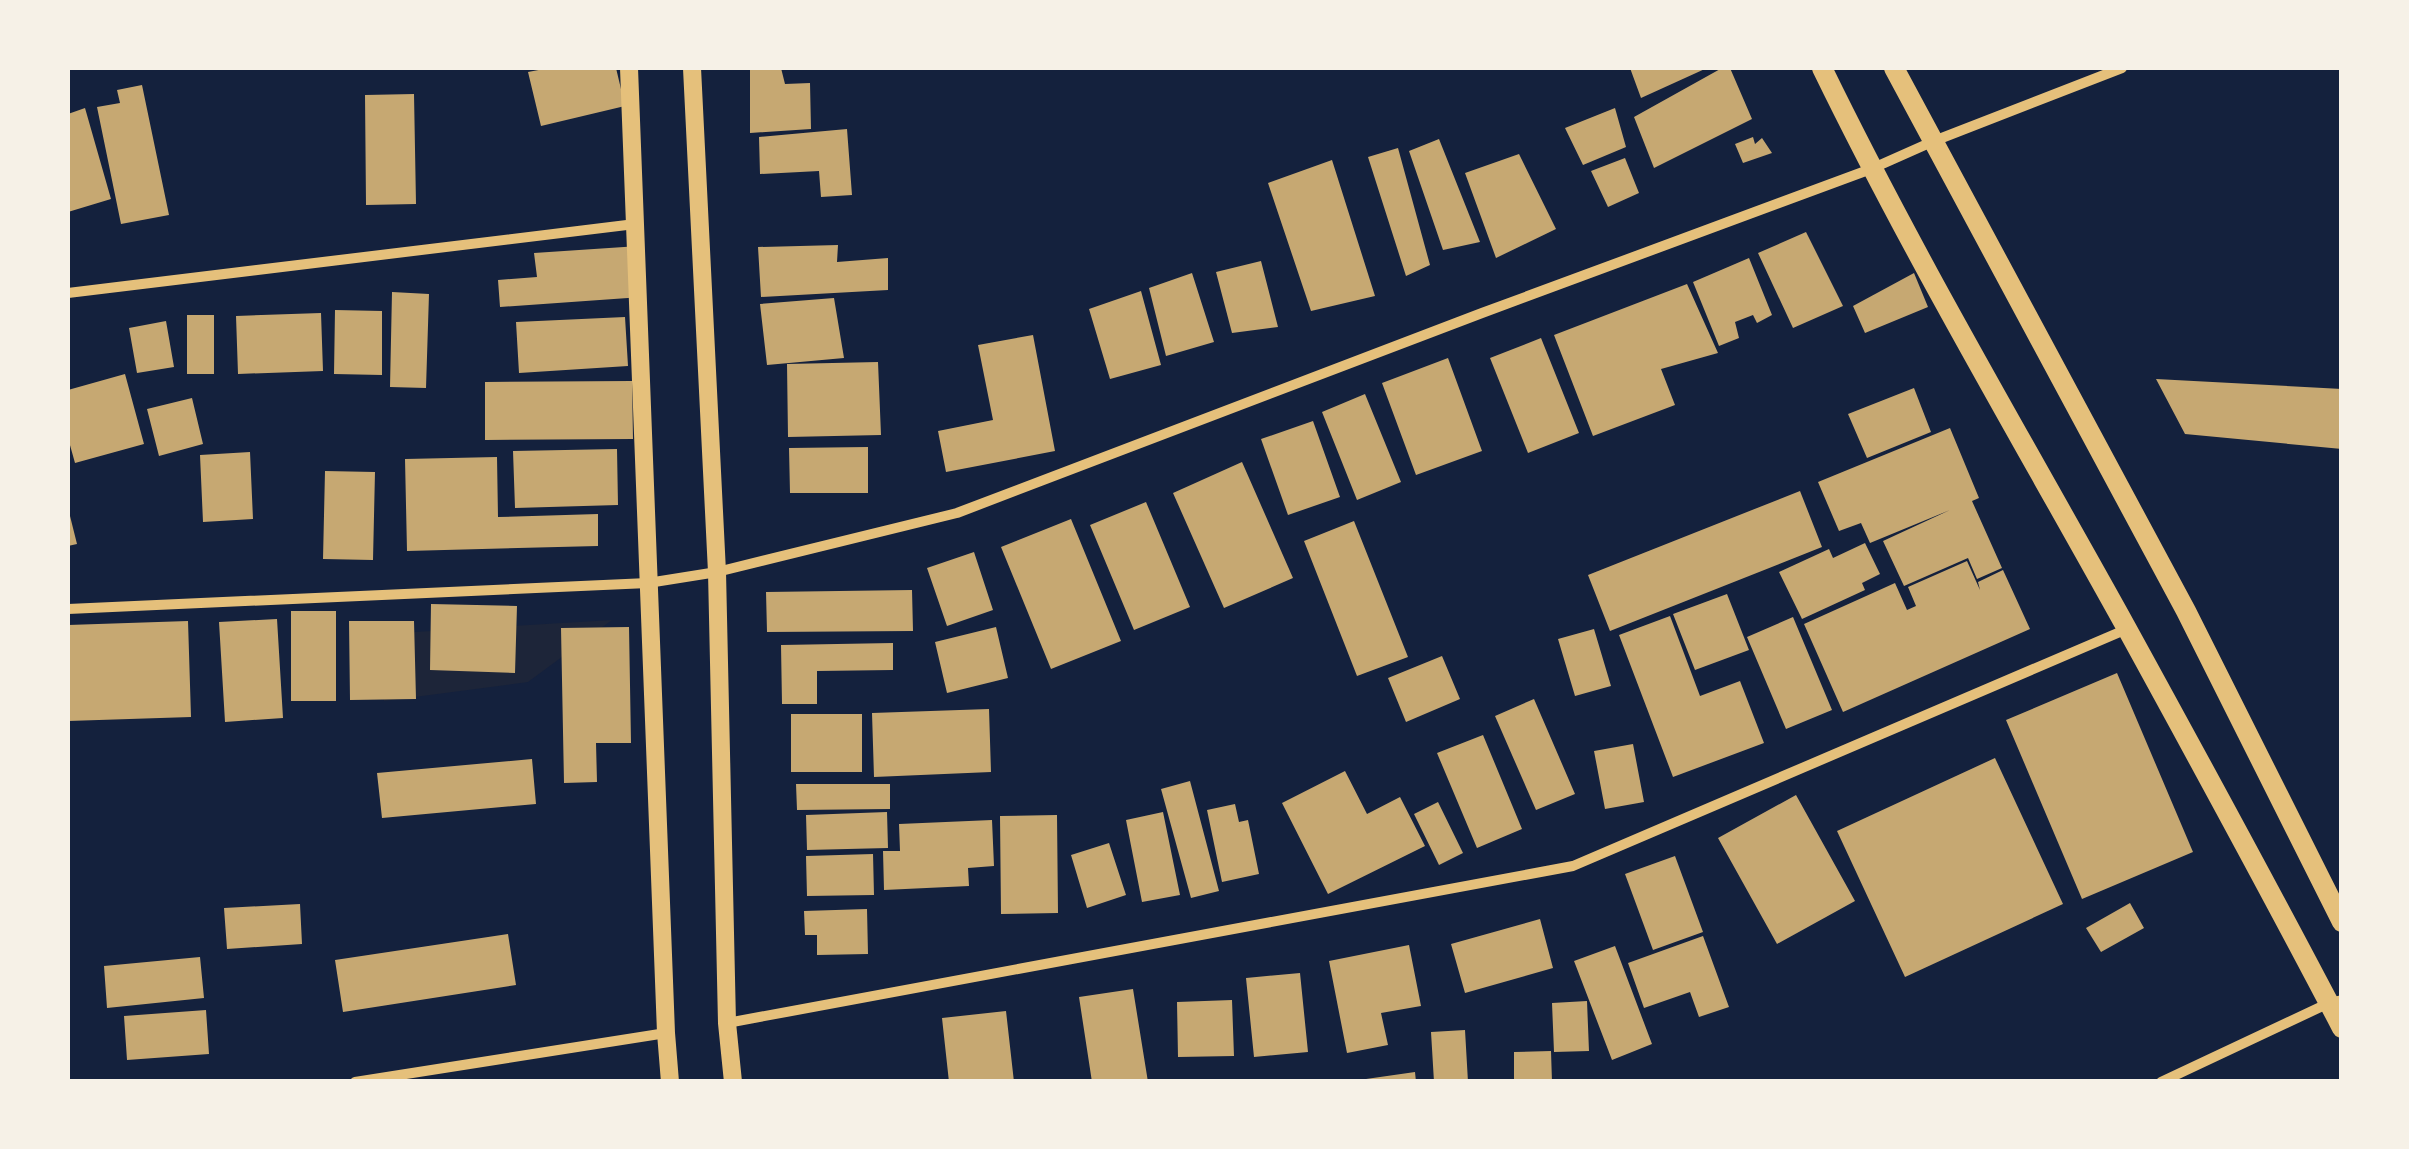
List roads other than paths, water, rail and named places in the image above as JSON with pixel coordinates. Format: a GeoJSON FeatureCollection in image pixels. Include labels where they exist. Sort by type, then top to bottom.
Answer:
{"type":"FeatureCollection","features":[{"type":"Feature","properties":{"kind":"main road"},"geometry":{"type":"LineString","coordinates":[[1822,68],[1944,304],[2335,1001],[2342,1028]]}},
{"type":"Feature","properties":{"kind":"main road"},"geometry":{"type":"LineString","coordinates":[[1894,68],[2186,611],[2342,922]]}},
{"type":"Feature","properties":{"kind":"street"},"geometry":{"type":"LineString","coordinates":[[629,68],[670,1082]]}},
{"type":"Feature","properties":{"kind":"street"},"geometry":{"type":"LineString","coordinates":[[692,68],[717,572],[727,1023],[733,1082]]}},
{"type":"Feature","properties":{"kind":"street"},"geometry":{"type":"LineString","coordinates":[[68,608],[648,582],[717,572],[957,514],[1871,169],[2122,68]]}},
{"type":"Feature","properties":{"kind":"street"},"geometry":{"type":"LineString","coordinates":[[68,293],[635,224]]}},
{"type":"Feature","properties":{"kind":"street"},"geometry":{"type":"LineString","coordinates":[[727,1023],[1573,866],[2127,629]]}},
{"type":"Feature","properties":{"kind":"street"},"geometry":{"type":"LineString","coordinates":[[2161,1082],[2335,1001]]}},
{"type":"Feature","properties":{"kind":"street"},"geometry":{"type":"LineString","coordinates":[[356,1082],[666,1033]]}}]}
